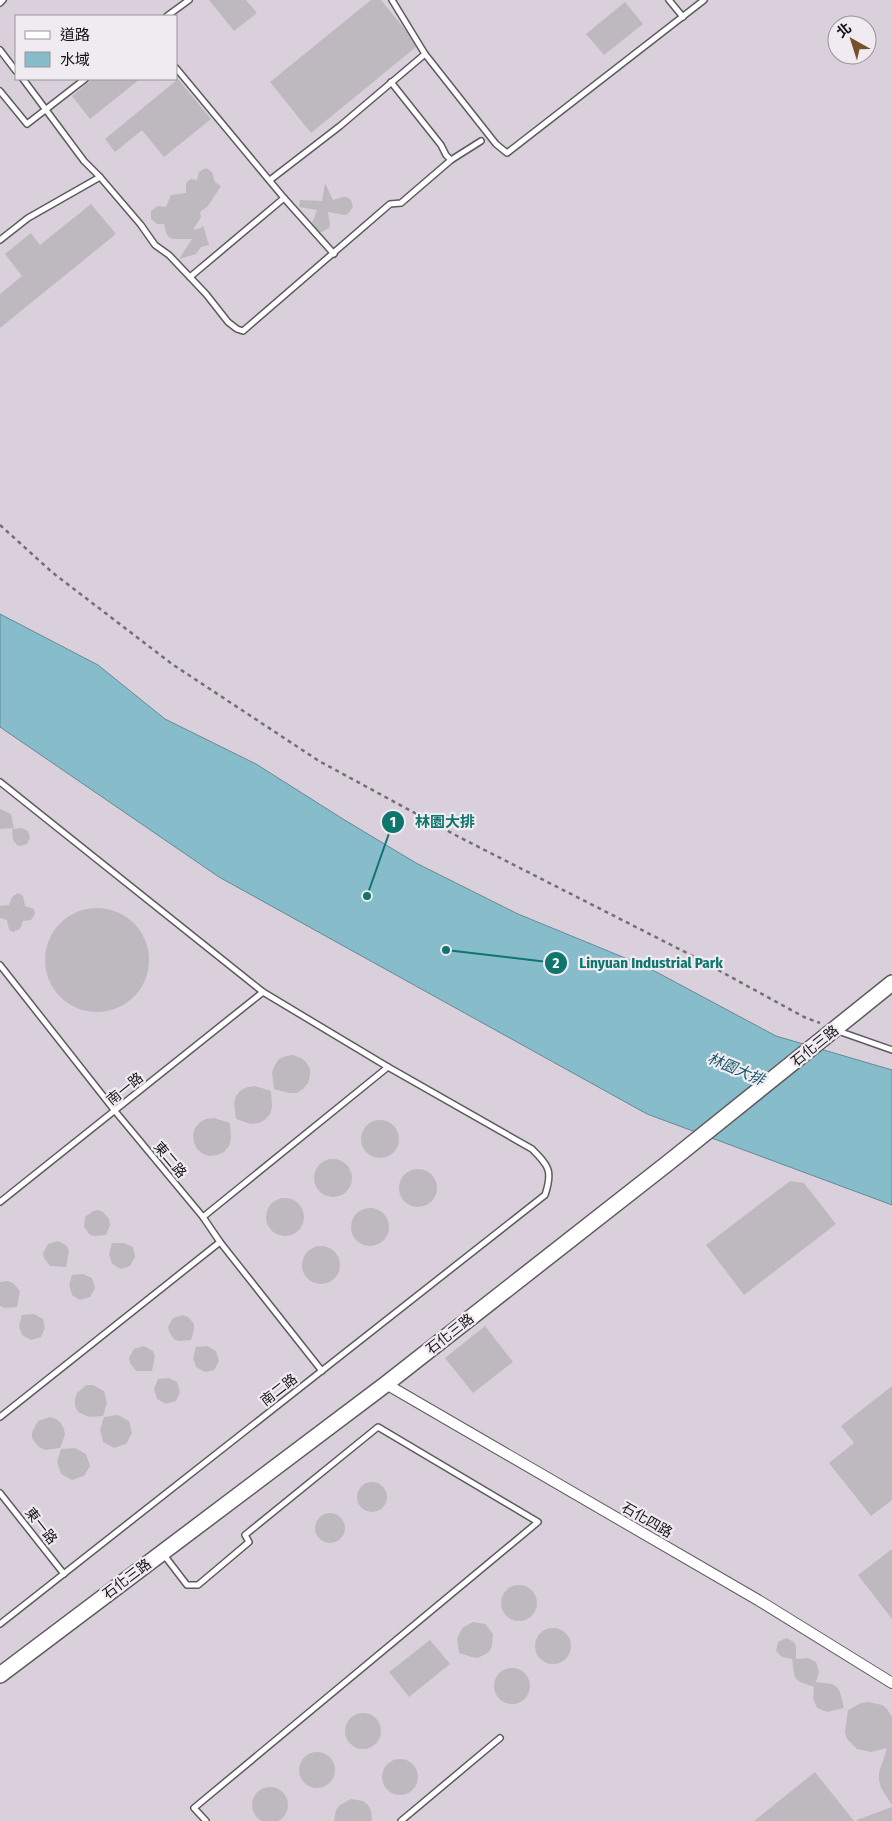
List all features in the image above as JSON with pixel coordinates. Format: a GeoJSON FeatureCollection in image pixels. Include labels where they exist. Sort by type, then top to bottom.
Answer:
{"type":"FeatureCollection","features":[{"type":"Feature","properties":{"kind":"street","name":"石化三路"},"geometry":{"type":"LineString","coordinates":[[0,1675],[386,1384],[668,1163],[892,983]]}},
{"type":"Feature","properties":{"kind":"street","name":"石化四路"},"geometry":{"type":"LineString","coordinates":[[386,1384],[758,1600],[892,1683]]}},
{"type":"Feature","properties":{"kind":"lane"},"geometry":{"type":"LineString","coordinates":[[0,3],[3,0]]}},
{"type":"Feature","properties":{"kind":"lane"},"geometry":{"type":"LineString","coordinates":[[168,15],[189,0]]}},
{"type":"Feature","properties":{"kind":"lane"},"geometry":{"type":"LineString","coordinates":[[392,0],[425,54],[496,144],[507,153],[704,0]]}},
{"type":"Feature","properties":{"kind":"lane"},"geometry":{"type":"LineString","coordinates":[[669,0],[683,17]]}},
{"type":"Feature","properties":{"kind":"lane"},"geometry":{"type":"LineString","coordinates":[[0,50],[15,70]]}},
{"type":"Feature","properties":{"kind":"lane"},"geometry":{"type":"LineString","coordinates":[[270,180],[340,126],[425,54]]}},
{"type":"Feature","properties":{"kind":"lane"},"geometry":{"type":"LineString","coordinates":[[178,70],[284,198],[334,254]]}},
{"type":"Feature","properties":{"kind":"lane"},"geometry":{"type":"LineString","coordinates":[[23,80],[84,161],[141,225],[155,245],[169,255],[190,277],[228,322],[236,329],[243,331],[390,204],[401,203],[450,160],[481,141]]}},
{"type":"Feature","properties":{"kind":"lane"},"geometry":{"type":"LineString","coordinates":[[0,91],[26,124],[83,80]]}},
{"type":"Feature","properties":{"kind":"lane"},"geometry":{"type":"LineString","coordinates":[[391,82],[441,145],[450,160]]}},
{"type":"Feature","properties":{"kind":"lane"},"geometry":{"type":"LineString","coordinates":[[0,240],[28,218],[100,177]]}},
{"type":"Feature","properties":{"kind":"lane"},"geometry":{"type":"LineString","coordinates":[[190,277],[284,198]]}},
{"type":"Feature","properties":{"kind":"lane"},"geometry":{"type":"LineString","coordinates":[[0,782],[263,992],[388,1067],[203,1217]]}},
{"type":"Feature","properties":{"kind":"lane","name":"東二路"},"geometry":{"type":"LineString","coordinates":[[0,966],[115,1111],[203,1217],[220,1242],[322,1371]]}},
{"type":"Feature","properties":{"kind":"lane","name":"南一路"},"geometry":{"type":"LineString","coordinates":[[0,1202],[263,992]]}},
{"type":"Feature","properties":{"kind":"lane"},"geometry":{"type":"LineString","coordinates":[[840,1026],[892,1050]]}},
{"type":"Feature","properties":{"kind":"lane","name":"南二路"},"geometry":{"type":"LineString","coordinates":[[0,1624],[545,1195],[550,1180],[546,1162],[532,1149],[388,1067]]}},
{"type":"Feature","properties":{"kind":"lane"},"geometry":{"type":"LineString","coordinates":[[0,1417],[220,1242]]}},
{"type":"Feature","properties":{"kind":"lane"},"geometry":{"type":"LineString","coordinates":[[162,1553],[187,1585],[198,1585],[249,1542],[244,1535],[378,1427],[538,1522],[194,1808],[206,1821]]}},
{"type":"Feature","properties":{"kind":"lane","name":"東一路"},"geometry":{"type":"LineString","coordinates":[[0,1493],[64,1574]]}},
{"type":"Feature","properties":{"kind":"lane"},"geometry":{"type":"LineString","coordinates":[[400,1821],[500,1738]]}},
{"type":"Feature","properties":{"kind":"path"},"geometry":{"type":"LineString","coordinates":[[0,525],[53,573],[172,664],[319,761],[459,838],[687,953],[804,1017],[840,1026]]}},
{"type":"Feature","properties":{"kind":"shaded area"},"geometry":{"type":"Polygon","coordinates":[[[0,0],[892,0],[892,1821],[0,1821],[0,0]]]}},
{"type":"Feature","properties":{"kind":"water","name":"林園大排"},"geometry":{"type":"Polygon","coordinates":[[[0,614],[98,665],[165,719],[256,764],[416,863],[518,914],[647,967],[776,1036],[892,1070],[892,1205],[647,1114],[219,877],[0,727],[0,614]]]}},
{"type":"Feature","properties":{"kind":"building"},"geometry":{"type":"Polygon","coordinates":[[[209,0],[246,0],[257,13],[234,31],[209,0]]]}},
{"type":"Feature","properties":{"kind":"building"},"geometry":{"type":"Polygon","coordinates":[[[371,0],[381,0],[406,31],[416,47],[311,133],[270,82],[371,0]]]}},
{"type":"Feature","properties":{"kind":"building"},"geometry":{"type":"Polygon","coordinates":[[[625,2],[643,24],[604,55],[586,34],[625,2]]]}},
{"type":"Feature","properties":{"kind":"building"},"geometry":{"type":"Polygon","coordinates":[[[178,79],[211,119],[164,157],[142,130],[115,152],[105,139],[178,79]]]}},
{"type":"Feature","properties":{"kind":"building"},"geometry":{"type":"Polygon","coordinates":[[[91,80],[139,80],[90,119],[72,96],[91,80]]]}},
{"type":"Feature","properties":{"kind":"building"},"geometry":{"type":"Polygon","coordinates":[[[206,168],[212,172],[215,182],[221,186],[208,206],[200,212],[201,217],[193,230],[201,228],[203,225],[209,245],[201,247],[196,254],[179,259],[192,239],[170,238],[167,235],[164,224],[157,224],[151,219],[151,211],[158,206],[166,207],[171,195],[186,193],[188,181],[191,179],[197,180],[199,172],[206,168]]]}},
{"type":"Feature","properties":{"kind":"building"},"geometry":{"type":"Polygon","coordinates":[[[325,183],[333,200],[347,197],[351,200],[353,207],[348,214],[344,215],[328,212],[329,228],[320,232],[312,223],[317,210],[299,207],[300,200],[322,201],[325,183]]]}},
{"type":"Feature","properties":{"kind":"building"},"geometry":{"type":"Polygon","coordinates":[[[91,204],[116,234],[0,328],[0,294],[22,276],[5,254],[31,233],[40,245],[91,204]]]}},
{"type":"Feature","properties":{"kind":"building"},"geometry":{"type":"Polygon","coordinates":[[[0,809],[11,814],[14,828],[0,829],[0,809]]]}},
{"type":"Feature","properties":{"kind":"building"},"geometry":{"type":"Polygon","coordinates":[[[22,828],[28,831],[30,838],[27,844],[20,846],[13,840],[12,829],[22,828]]]}},
{"type":"Feature","properties":{"kind":"building"},"geometry":{"type":"Polygon","coordinates":[[[18,893],[23,896],[25,906],[34,909],[35,914],[31,920],[23,921],[20,929],[13,932],[9,930],[7,920],[0,918],[0,906],[9,905],[12,897],[18,893]]]}},
{"type":"Feature","properties":{"kind":"building"},"geometry":{"type":"Polygon","coordinates":[[[97,908],[117,912],[126,916],[134,923],[141,931],[145,940],[149,960],[145,980],[141,989],[134,997],[126,1004],[117,1008],[97,1012],[77,1008],[68,1004],[60,997],[53,989],[49,980],[45,960],[49,940],[53,931],[60,923],[68,916],[77,912],[97,908]]]}},
{"type":"Feature","properties":{"kind":"building"},"geometry":{"type":"Polygon","coordinates":[[[293,1055],[306,1062],[310,1069],[308,1083],[297,1093],[274,1089],[272,1072],[275,1065],[279,1059],[293,1055]]]}},
{"type":"Feature","properties":{"kind":"building"},"geometry":{"type":"Polygon","coordinates":[[[255,1086],[271,1091],[272,1107],[270,1114],[265,1120],[251,1124],[236,1119],[234,1103],[236,1096],[241,1090],[255,1086]]]}},
{"type":"Feature","properties":{"kind":"building"},"geometry":{"type":"Polygon","coordinates":[[[214,1118],[230,1123],[231,1139],[229,1146],[224,1152],[210,1156],[203,1154],[197,1149],[193,1135],[195,1128],[200,1122],[214,1118]]]}},
{"type":"Feature","properties":{"kind":"building"},"geometry":{"type":"Polygon","coordinates":[[[380,1120],[393,1126],[399,1139],[393,1152],[380,1158],[367,1152],[361,1139],[367,1126],[380,1120]]]}},
{"type":"Feature","properties":{"kind":"building"},"geometry":{"type":"Polygon","coordinates":[[[333,1159],[346,1165],[352,1178],[346,1191],[333,1197],[320,1191],[314,1178],[320,1165],[333,1159]]]}},
{"type":"Feature","properties":{"kind":"building"},"geometry":{"type":"Polygon","coordinates":[[[418,1169],[431,1175],[437,1188],[431,1201],[418,1207],[405,1201],[399,1188],[405,1175],[418,1169]]]}},
{"type":"Feature","properties":{"kind":"building"},"geometry":{"type":"Polygon","coordinates":[[[790,1181],[804,1183],[836,1224],[744,1295],[706,1245],[790,1181]]]}},
{"type":"Feature","properties":{"kind":"building"},"geometry":{"type":"Polygon","coordinates":[[[285,1198],[298,1204],[304,1217],[298,1230],[285,1236],[272,1230],[266,1217],[272,1204],[285,1198]]]}},
{"type":"Feature","properties":{"kind":"building"},"geometry":{"type":"Polygon","coordinates":[[[370,1208],[383,1214],[389,1227],[383,1240],[370,1246],[357,1240],[351,1227],[357,1214],[370,1208]]]}},
{"type":"Feature","properties":{"kind":"building"},"geometry":{"type":"Polygon","coordinates":[[[98,1210],[103,1212],[109,1219],[110,1225],[106,1235],[90,1235],[84,1227],[85,1217],[98,1210]]]}},
{"type":"Feature","properties":{"kind":"building"},"geometry":{"type":"Polygon","coordinates":[[[58,1241],[67,1246],[69,1251],[66,1267],[50,1266],[44,1258],[43,1253],[48,1244],[58,1241]]]}},
{"type":"Feature","properties":{"kind":"building"},"geometry":{"type":"Polygon","coordinates":[[[112,1243],[124,1243],[133,1247],[135,1257],[130,1266],[121,1269],[112,1264],[109,1254],[112,1243]]]}},
{"type":"Feature","properties":{"kind":"building"},"geometry":{"type":"Polygon","coordinates":[[[321,1246],[334,1252],[340,1265],[334,1278],[321,1284],[308,1278],[302,1265],[308,1252],[321,1246]]]}},
{"type":"Feature","properties":{"kind":"building"},"geometry":{"type":"Polygon","coordinates":[[[83,1274],[92,1278],[95,1288],[90,1297],[80,1300],[72,1295],[69,1285],[72,1275],[83,1274]]]}},
{"type":"Feature","properties":{"kind":"building"},"geometry":{"type":"Polygon","coordinates":[[[8,1281],[13,1283],[20,1291],[17,1307],[5,1308],[0,1306],[0,1282],[8,1281]]]}},
{"type":"Feature","properties":{"kind":"building"},"geometry":{"type":"Polygon","coordinates":[[[34,1314],[43,1319],[45,1328],[41,1337],[31,1340],[22,1335],[19,1326],[22,1315],[34,1314]]]}},
{"type":"Feature","properties":{"kind":"building"},"geometry":{"type":"Polygon","coordinates":[[[183,1315],[188,1317],[194,1324],[191,1340],[175,1340],[168,1327],[173,1318],[183,1315]]]}},
{"type":"Feature","properties":{"kind":"building"},"geometry":{"type":"Polygon","coordinates":[[[485,1326],[513,1362],[473,1393],[445,1358],[485,1326]]]}},
{"type":"Feature","properties":{"kind":"building"},"geometry":{"type":"Polygon","coordinates":[[[144,1346],[153,1351],[155,1356],[152,1371],[136,1371],[129,1358],[134,1349],[144,1346]]]}},
{"type":"Feature","properties":{"kind":"building"},"geometry":{"type":"Polygon","coordinates":[[[207,1346],[216,1351],[219,1361],[214,1370],[205,1372],[196,1367],[193,1358],[196,1347],[207,1346]]]}},
{"type":"Feature","properties":{"kind":"building"},"geometry":{"type":"Polygon","coordinates":[[[169,1378],[177,1382],[180,1392],[176,1401],[166,1404],[157,1399],[154,1389],[158,1379],[169,1378]]]}},
{"type":"Feature","properties":{"kind":"building"},"geometry":{"type":"Polygon","coordinates":[[[86,1385],[93,1385],[104,1391],[107,1403],[103,1416],[89,1417],[78,1412],[75,1406],[75,1399],[77,1393],[86,1385]]]}},
{"type":"Feature","properties":{"kind":"building"},"geometry":{"type":"Polygon","coordinates":[[[892,1386],[892,1500],[871,1516],[829,1463],[854,1443],[841,1426],[892,1386]]]}},
{"type":"Feature","properties":{"kind":"building"},"geometry":{"type":"Polygon","coordinates":[[[118,1415],[129,1421],[132,1433],[126,1444],[114,1448],[103,1442],[100,1430],[104,1417],[118,1415]]]}},
{"type":"Feature","properties":{"kind":"building"},"geometry":{"type":"Polygon","coordinates":[[[50,1417],[61,1423],[65,1435],[60,1448],[46,1450],[36,1444],[32,1438],[32,1432],[38,1421],[50,1417]]]}},
{"type":"Feature","properties":{"kind":"building"},"geometry":{"type":"Polygon","coordinates":[[[75,1448],[86,1454],[90,1466],[84,1476],[72,1480],[61,1474],[57,1462],[61,1449],[75,1448]]]}},
{"type":"Feature","properties":{"kind":"building"},"geometry":{"type":"Polygon","coordinates":[[[372,1482],[383,1486],[387,1497],[383,1508],[372,1512],[361,1508],[357,1497],[361,1486],[372,1482]]]}},
{"type":"Feature","properties":{"kind":"building"},"geometry":{"type":"Polygon","coordinates":[[[330,1513],[341,1517],[345,1528],[341,1539],[330,1543],[319,1539],[315,1528],[319,1517],[330,1513]]]}},
{"type":"Feature","properties":{"kind":"building"},"geometry":{"type":"Polygon","coordinates":[[[892,1549],[892,1619],[858,1575],[892,1549]]]}},
{"type":"Feature","properties":{"kind":"building"},"geometry":{"type":"Polygon","coordinates":[[[519,1585],[526,1586],[532,1590],[536,1596],[536,1610],[532,1616],[526,1620],[519,1621],[512,1620],[506,1616],[502,1610],[501,1603],[502,1596],[506,1590],[512,1586],[519,1585]]]}},
{"type":"Feature","properties":{"kind":"building"},"geometry":{"type":"Polygon","coordinates":[[[473,1622],[485,1624],[493,1634],[492,1646],[489,1652],[478,1658],[459,1653],[457,1639],[462,1628],[473,1622]]]}},
{"type":"Feature","properties":{"kind":"building"},"geometry":{"type":"Polygon","coordinates":[[[553,1628],[560,1629],[566,1633],[570,1639],[570,1653],[566,1659],[560,1663],[553,1664],[546,1663],[540,1659],[536,1653],[535,1646],[536,1639],[540,1633],[546,1629],[553,1628]]]}},
{"type":"Feature","properties":{"kind":"building"},"geometry":{"type":"Polygon","coordinates":[[[786,1638],[794,1642],[796,1646],[796,1659],[808,1658],[816,1662],[819,1672],[816,1682],[832,1684],[837,1687],[844,1708],[827,1712],[817,1708],[813,1698],[814,1687],[796,1679],[792,1659],[782,1657],[776,1651],[778,1642],[786,1638]]]}},
{"type":"Feature","properties":{"kind":"building"},"geometry":{"type":"Polygon","coordinates":[[[430,1640],[450,1664],[409,1697],[389,1672],[430,1640]]]}},
{"type":"Feature","properties":{"kind":"building"},"geometry":{"type":"Polygon","coordinates":[[[512,1668],[519,1669],[525,1673],[529,1679],[529,1693],[525,1699],[519,1703],[512,1704],[505,1703],[499,1699],[495,1693],[494,1686],[495,1679],[499,1673],[505,1669],[512,1668]]]}},
{"type":"Feature","properties":{"kind":"building"},"geometry":{"type":"Polygon","coordinates":[[[868,1702],[882,1705],[892,1717],[892,1805],[881,1788],[879,1780],[879,1773],[887,1748],[871,1752],[857,1749],[847,1739],[845,1732],[848,1710],[861,1703],[868,1702]]]}},
{"type":"Feature","properties":{"kind":"building"},"geometry":{"type":"Polygon","coordinates":[[[363,1713],[370,1714],[376,1718],[380,1724],[380,1738],[376,1744],[370,1748],[363,1749],[356,1748],[350,1744],[346,1738],[345,1731],[346,1724],[350,1718],[356,1714],[363,1713]]]}},
{"type":"Feature","properties":{"kind":"building"},"geometry":{"type":"Polygon","coordinates":[[[317,1752],[324,1753],[330,1757],[334,1763],[334,1777],[330,1783],[324,1787],[317,1788],[310,1787],[304,1783],[300,1777],[299,1770],[300,1763],[304,1757],[310,1753],[317,1752]]]}},
{"type":"Feature","properties":{"kind":"building"},"geometry":{"type":"Polygon","coordinates":[[[400,1759],[407,1760],[413,1764],[417,1770],[417,1784],[413,1790],[407,1794],[400,1795],[393,1794],[387,1790],[383,1784],[382,1777],[383,1770],[387,1764],[393,1760],[400,1759]]]}},
{"type":"Feature","properties":{"kind":"building"},"geometry":{"type":"Polygon","coordinates":[[[815,1772],[854,1821],[754,1821],[815,1772]]]}},
{"type":"Feature","properties":{"kind":"building"},"geometry":{"type":"Polygon","coordinates":[[[270,1787],[283,1792],[288,1805],[283,1818],[274,1822],[266,1822],[257,1818],[252,1805],[257,1792],[270,1787]]]}},
{"type":"Feature","properties":{"kind":"building"},"geometry":{"type":"Polygon","coordinates":[[[351,1799],[363,1801],[368,1805],[372,1821],[334,1821],[336,1810],[340,1805],[351,1799]]]}},
{"type":"Feature","properties":{"kind":"building"},"geometry":{"type":"Polygon","coordinates":[[[892,1807],[892,1821],[857,1821],[857,1820],[892,1807]]]}},
{"type":"Feature","properties":{"kind":"place","name":"林園大排"},"geometry":{"type":"Point","coordinates":[367,896]}},
{"type":"Feature","properties":{"kind":"place","name":"Linyuan Industrial Park"},"geometry":{"type":"Point","coordinates":[446,950]}}]}
